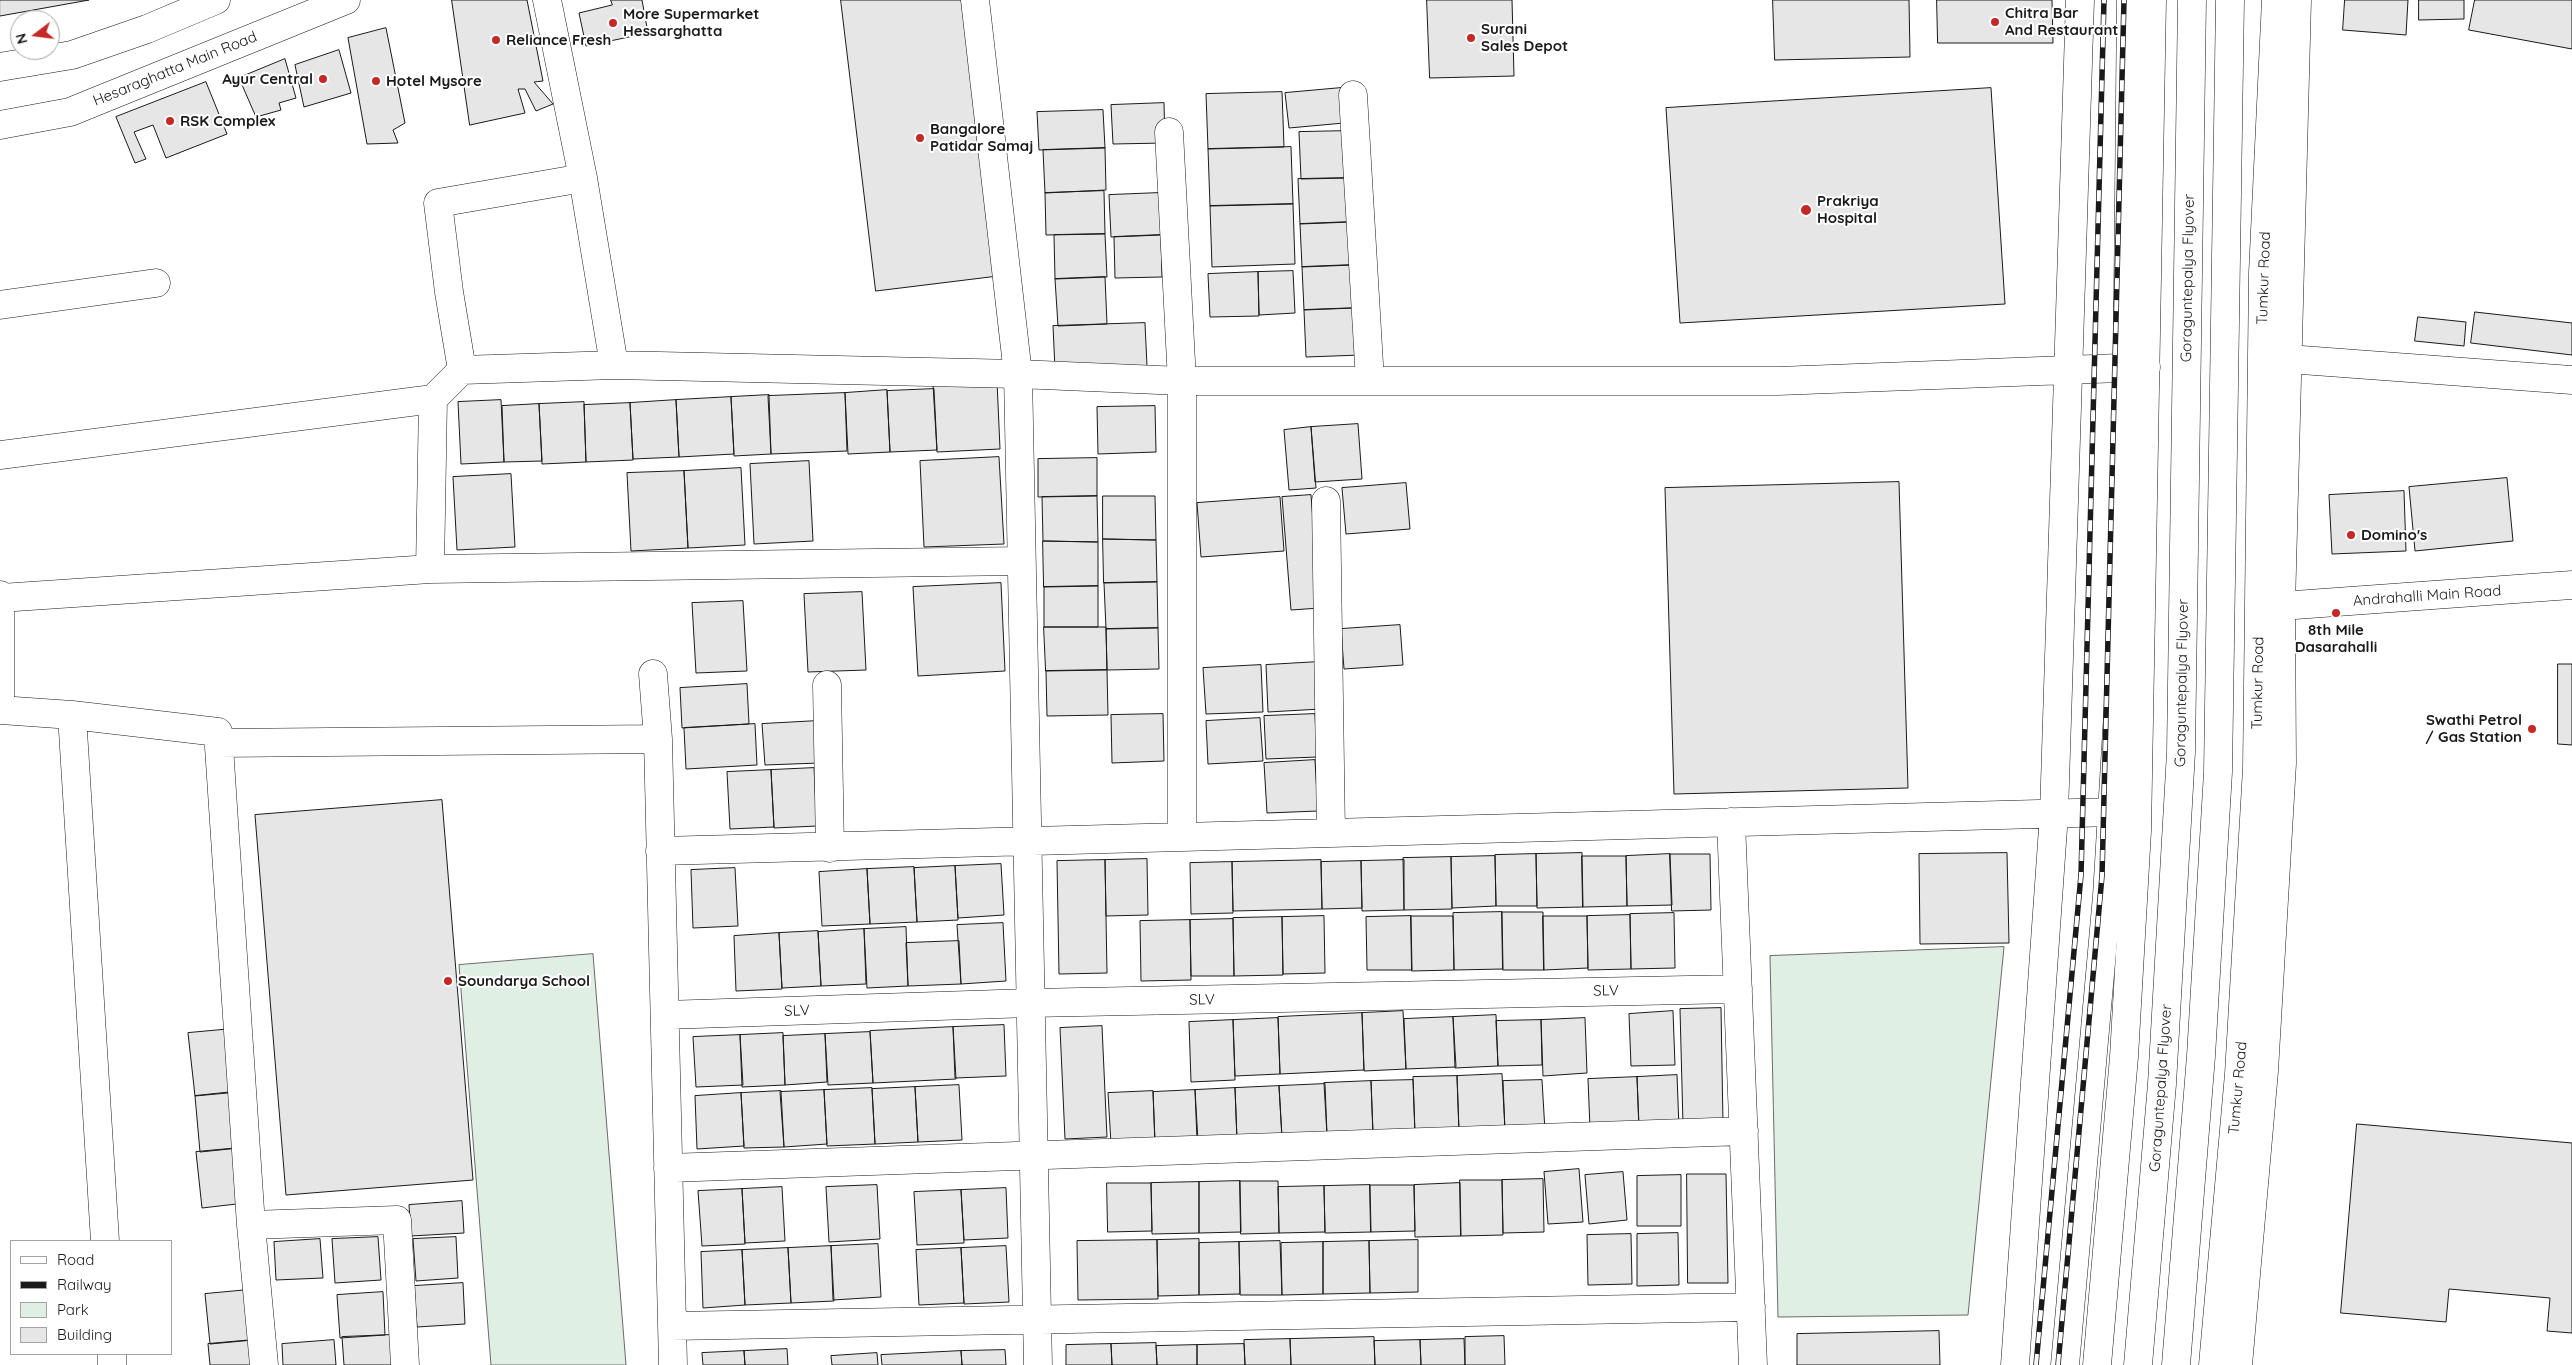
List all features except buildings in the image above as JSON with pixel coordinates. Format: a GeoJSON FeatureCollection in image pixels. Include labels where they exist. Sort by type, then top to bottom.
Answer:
{"type":"FeatureCollection","features":[{"type":"Feature","properties":{"kind":"main road"},"geometry":{"type":"LineString","coordinates":[[0,67],[72,54],[147,30],[216,0]]}},
{"type":"Feature","properties":{"kind":"main road","name":"Hesaraghatta Main Road"},"geometry":{"type":"LineString","coordinates":[[0,126],[70,112],[346,0]]}},
{"type":"Feature","properties":{"kind":"main road"},"geometry":{"type":"LineString","coordinates":[[547,0],[583,178],[614,364]]}},
{"type":"Feature","properties":{"kind":"main road"},"geometry":{"type":"LineString","coordinates":[[975,0],[1018,374],[1038,1365]]}},
{"type":"Feature","properties":{"kind":"main road"},"geometry":{"type":"LineString","coordinates":[[2014,1365],[2054,814],[2080,0]]}},
{"type":"Feature","properties":{"kind":"main road"},"geometry":{"type":"LineString","coordinates":[[2097,1365],[2124,1057],[2137,831],[2137,366],[2131,0]]}},
{"type":"Feature","properties":{"kind":"main road"},"geometry":{"type":"LineString","coordinates":[[2065,1365],[2113,812],[2137,366],[2152,0]]}},
{"type":"Feature","properties":{"kind":"main road","name":"Goraguntepalya Flyover"},"geometry":{"type":"LineString","coordinates":[[2138,1365],[2162,1084],[2181,752],[2192,0]]}},
{"type":"Feature","properties":{"kind":"main road"},"geometry":{"type":"LineString","coordinates":[[2176,1365],[2201,1056],[2218,772],[2230,0]]}},
{"type":"Feature","properties":{"kind":"main road","name":"Tumkur Road"},"geometry":{"type":"LineString","coordinates":[[2213,1365],[2248,1110],[2250,917],[2257,768],[2263,273],[2276,0]]}},
{"type":"Feature","properties":{"kind":"main road"},"geometry":{"type":"LineString","coordinates":[[2238,1365],[2248,1110],[2282,763],[2281,606],[2296,0]]}},
{"type":"Feature","properties":{"kind":"main road"},"geometry":{"type":"LineString","coordinates":[[1353,95],[1370,381]]}},
{"type":"Feature","properties":{"kind":"main road"},"geometry":{"type":"LineString","coordinates":[[1169,132],[1182,381],[1182,837]]}},
{"type":"Feature","properties":{"kind":"main road"},"geometry":{"type":"LineString","coordinates":[[462,370],[449,292],[438,203],[583,178]]}},
{"type":"Feature","properties":{"kind":"main road"},"geometry":{"type":"LineString","coordinates":[[0,304],[156,283]]}},
{"type":"Feature","properties":{"kind":"main road"},"geometry":{"type":"LineString","coordinates":[[2288,359],[2572,380]]}},
{"type":"Feature","properties":{"kind":"main road"},"geometry":{"type":"LineString","coordinates":[[0,455],[433,399],[462,370],[614,364],[1018,374],[1182,381],[1778,381],[2137,366]]}},
{"type":"Feature","properties":{"kind":"main road"},"geometry":{"type":"LineString","coordinates":[[430,569],[433,399]]}},
{"type":"Feature","properties":{"kind":"main road"},"geometry":{"type":"LineString","coordinates":[[1326,501],[1331,832]]}},
{"type":"Feature","properties":{"kind":"main road"},"geometry":{"type":"LineString","coordinates":[[264,1365],[251,1225],[218,732],[72,715],[0,710],[0,597],[430,569],[1021,561]]}},
{"type":"Feature","properties":{"kind":"main road","name":"Andrahalli Main Road"},"geometry":{"type":"LineString","coordinates":[[2281,606],[2572,585]]}},
{"type":"Feature","properties":{"kind":"main road"},"geometry":{"type":"LineString","coordinates":[[653,674],[658,739],[673,1365]]}},
{"type":"Feature","properties":{"kind":"main road"},"geometry":{"type":"LineString","coordinates":[[827,685],[830,848]]}},
{"type":"Feature","properties":{"kind":"main road"},"geometry":{"type":"LineString","coordinates":[[72,715],[105,1240]]}},
{"type":"Feature","properties":{"kind":"main road"},"geometry":{"type":"LineString","coordinates":[[219,743],[658,739]]}},
{"type":"Feature","properties":{"kind":"main road"},"geometry":{"type":"LineString","coordinates":[[660,851],[830,848],[1331,832],[2113,812]]}},
{"type":"Feature","properties":{"kind":"main road"},"geometry":{"type":"LineString","coordinates":[[1731,822],[1753,1365]]}},
{"type":"Feature","properties":{"kind":"main road","name":"SLV"},"geometry":{"type":"LineString","coordinates":[[665,1015],[1030,1003],[1738,989]]}},
{"type":"Feature","properties":{"kind":"main road"},"geometry":{"type":"LineString","coordinates":[[668,1168],[1744,1131]]}},
{"type":"Feature","properties":{"kind":"main road"},"geometry":{"type":"LineString","coordinates":[[251,1225],[397,1220],[405,1365]]}},
{"type":"Feature","properties":{"kind":"main road"},"geometry":{"type":"LineString","coordinates":[[672,1326],[1037,1318],[1751,1307]]}},
{"type":"Feature","properties":{"kind":"green space"},"geometry":{"type":"Polygon","coordinates":[[[2004,947],[1968,1315],[1778,1317],[1770,956],[2004,947]]]}},
{"type":"Feature","properties":{"kind":"green space"},"geometry":{"type":"Polygon","coordinates":[[[593,954],[626,1365],[491,1365],[459,965],[593,954]]]}},
{"type":"Feature","properties":{"kind":"railway"},"geometry":{"type":"LineString","coordinates":[[2036,1365],[2081,875],[2104,0]]}},
{"type":"Feature","properties":{"kind":"railway"},"geometry":{"type":"LineString","coordinates":[[2058,1365],[2102,876],[2124,0]]}},
{"type":"Feature","properties":{"kind":"place","name":"Chitra Bar And Restaurant"},"geometry":{"type":"Point","coordinates":[1995,22]}},
{"type":"Feature","properties":{"kind":"place","name":"More Supermarket Hessarghatta"},"geometry":{"type":"Point","coordinates":[613,23]}},
{"type":"Feature","properties":{"kind":"place","name":"Surani Sales Depot"},"geometry":{"type":"Point","coordinates":[1471,38]}},
{"type":"Feature","properties":{"kind":"place","name":"Reliance Fresh"},"geometry":{"type":"Point","coordinates":[496,40]}},
{"type":"Feature","properties":{"kind":"place","name":"Ayur Central"},"geometry":{"type":"Point","coordinates":[323,79]}},
{"type":"Feature","properties":{"kind":"place","name":"Hotel Mysore"},"geometry":{"type":"Point","coordinates":[376,81]}},
{"type":"Feature","properties":{"kind":"place","name":"RSK Complex"},"geometry":{"type":"Point","coordinates":[170,121]}},
{"type":"Feature","properties":{"kind":"place","name":"Bangalore Patidar Samaj"},"geometry":{"type":"Point","coordinates":[920,138]}},
{"type":"Feature","properties":{"kind":"place","name":"Prakriya Hospital"},"geometry":{"type":"Point","coordinates":[1806,210]}},
{"type":"Feature","properties":{"kind":"place","name":"Domino's"},"geometry":{"type":"Point","coordinates":[2351,535]}},
{"type":"Feature","properties":{"kind":"place","name":"8th Mile Dasarahalli"},"geometry":{"type":"Point","coordinates":[2336,613]}},
{"type":"Feature","properties":{"kind":"place","name":"Swathi Petrol / Gas Station"},"geometry":{"type":"Point","coordinates":[2532,729]}},
{"type":"Feature","properties":{"kind":"place","name":"Soundarya School"},"geometry":{"type":"Point","coordinates":[448,981]}}]}
